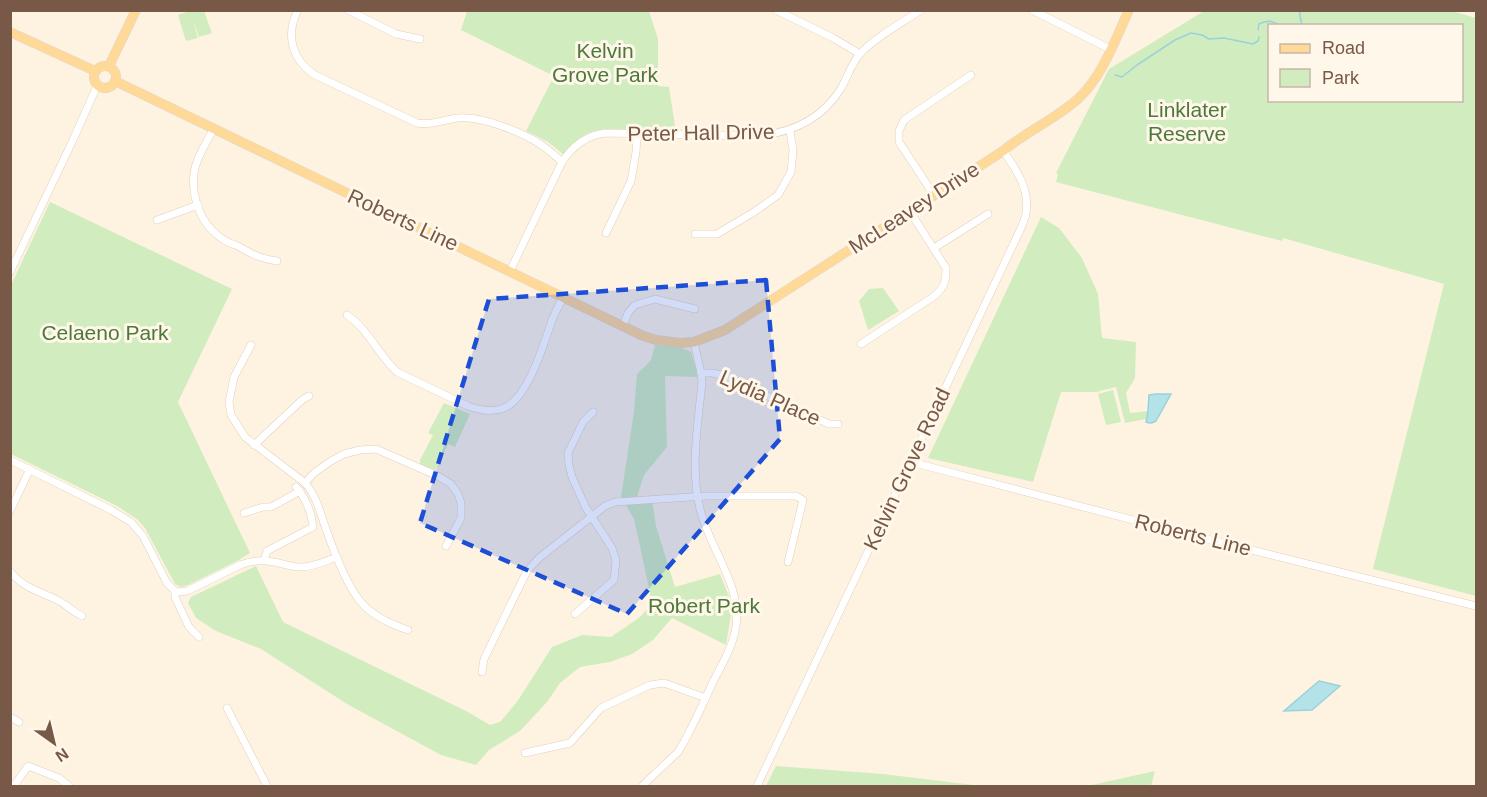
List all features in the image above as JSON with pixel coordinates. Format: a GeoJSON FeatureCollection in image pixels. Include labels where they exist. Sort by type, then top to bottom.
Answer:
{"type":"FeatureCollection","features":[{"type":"Feature","properties":{"kind":"main road"},"geometry":{"type":"LineString","coordinates":[[109,66],[136,10]]}},
{"type":"Feature","properties":{"kind":"main road"},"geometry":{"type":"LineString","coordinates":[[1110,49],[1128,10]]}},
{"type":"Feature","properties":{"kind":"main road"},"geometry":{"type":"LineString","coordinates":[[10,32],[95,71]]}},
{"type":"Feature","properties":{"kind":"main road","name":"McLeavey Drive"},"geometry":{"type":"LineString","coordinates":[[694,342],[725,330],[752,314],[1003,151],[1078,99],[1094,81],[1110,49]]}},
{"type":"Feature","properties":{"kind":"main road"},"geometry":{"type":"LineString","coordinates":[[103,66],[109,66],[115,71],[116,81],[111,87],[100,88],[93,79],[95,71],[103,66]]}},
{"type":"Feature","properties":{"kind":"main road","name":"Roberts Line"},"geometry":{"type":"LineString","coordinates":[[116,81],[213,130],[641,335],[656,340],[694,342]]}},
{"type":"Feature","properties":{"kind":"street"},"geometry":{"type":"LineString","coordinates":[[298,10],[292,21],[292,40],[298,58],[315,75],[417,123],[426,125],[459,118],[480,119],[532,140],[546,148],[562,162]]}},
{"type":"Feature","properties":{"kind":"street"},"geometry":{"type":"LineString","coordinates":[[348,10],[396,34],[420,39]]}},
{"type":"Feature","properties":{"kind":"street"},"geometry":{"type":"LineString","coordinates":[[776,10],[860,54]]}},
{"type":"Feature","properties":{"kind":"street","name":"Peter Hall Drive"},"geometry":{"type":"LineString","coordinates":[[510,271],[562,162],[578,143],[605,133],[757,136],[790,130],[814,117],[829,104],[860,54],[921,10]]}},
{"type":"Feature","properties":{"kind":"street"},"geometry":{"type":"LineString","coordinates":[[1032,10],[1110,49]]}},
{"type":"Feature","properties":{"kind":"street"},"geometry":{"type":"LineString","coordinates":[[934,195],[899,142],[901,126],[909,116],[971,75]]}},
{"type":"Feature","properties":{"kind":"street"},"geometry":{"type":"LineString","coordinates":[[10,272],[97,86]]}},
{"type":"Feature","properties":{"kind":"street"},"geometry":{"type":"LineString","coordinates":[[213,130],[197,161],[194,180],[200,214],[208,226],[222,238],[263,259],[277,261]]}},
{"type":"Feature","properties":{"kind":"street"},"geometry":{"type":"LineString","coordinates":[[695,234],[717,234],[778,195],[791,172],[793,151],[790,130]]}},
{"type":"Feature","properties":{"kind":"street"},"geometry":{"type":"LineString","coordinates":[[606,233],[631,181],[636,152],[636,134]]}},
{"type":"Feature","properties":{"kind":"street","name":"Kelvin Grove Road"},"geometry":{"type":"LineString","coordinates":[[757,786],[1022,226],[1026,212],[1026,200],[1020,177],[1003,151]]}},
{"type":"Feature","properties":{"kind":"street"},"geometry":{"type":"LineString","coordinates":[[157,220],[198,205]]}},
{"type":"Feature","properties":{"kind":"street"},"geometry":{"type":"LineString","coordinates":[[861,344],[941,291],[946,280],[946,268],[909,210]]}},
{"type":"Feature","properties":{"kind":"street"},"geometry":{"type":"LineString","coordinates":[[934,248],[988,214]]}},
{"type":"Feature","properties":{"kind":"street"},"geometry":{"type":"LineString","coordinates":[[347,315],[361,326],[397,372],[468,406],[479,410],[494,411],[506,408],[523,392],[563,297]]}},
{"type":"Feature","properties":{"kind":"street"},"geometry":{"type":"LineString","coordinates":[[623,326],[628,313],[635,305],[655,299],[695,309]]}},
{"type":"Feature","properties":{"kind":"street"},"geometry":{"type":"LineString","coordinates":[[642,786],[678,752],[731,646],[736,626],[735,599],[704,523],[698,496],[695,452],[701,373],[694,342]]}},
{"type":"Feature","properties":{"kind":"street"},"geometry":{"type":"LineString","coordinates":[[251,345],[234,377],[229,402],[231,415],[237,427],[245,437],[310,488],[337,557],[361,602],[393,625],[408,630]]}},
{"type":"Feature","properties":{"kind":"street","name":"Lydia Place"},"geometry":{"type":"LineString","coordinates":[[701,373],[717,373],[829,424],[838,424]]}},
{"type":"Feature","properties":{"kind":"street"},"geometry":{"type":"LineString","coordinates":[[255,445],[309,396]]}},
{"type":"Feature","properties":{"kind":"street"},"geometry":{"type":"LineString","coordinates":[[575,614],[614,580],[616,560],[612,548],[591,517],[572,477],[569,465],[568,453],[583,422],[593,412]]}},
{"type":"Feature","properties":{"kind":"street"},"geometry":{"type":"LineString","coordinates":[[305,483],[314,473],[344,454],[376,449],[438,476],[451,484],[461,503],[461,518],[446,546]]}},
{"type":"Feature","properties":{"kind":"street"},"geometry":{"type":"LineString","coordinates":[[10,460],[131,522],[143,536],[167,583],[175,591],[187,591],[249,562],[264,561],[303,567],[314,566],[337,557]]}},
{"type":"Feature","properties":{"kind":"street","name":"Roberts Line"},"geometry":{"type":"LineString","coordinates":[[911,462],[1476,606]]}},
{"type":"Feature","properties":{"kind":"street"},"geometry":{"type":"LineString","coordinates":[[10,511],[30,469]]}},
{"type":"Feature","properties":{"kind":"street"},"geometry":{"type":"LineString","coordinates":[[244,513],[271,507],[298,489],[312,517],[314,527],[267,551],[264,561]]}},
{"type":"Feature","properties":{"kind":"street"},"geometry":{"type":"LineString","coordinates":[[483,672],[484,659],[527,571],[539,558],[605,506],[615,502],[698,496],[796,496],[803,500],[788,562]]}},
{"type":"Feature","properties":{"kind":"street"},"geometry":{"type":"LineString","coordinates":[[10,571],[25,586],[62,603],[82,616]]}},
{"type":"Feature","properties":{"kind":"street"},"geometry":{"type":"LineString","coordinates":[[175,591],[175,597],[189,627],[199,637]]}},
{"type":"Feature","properties":{"kind":"street"},"geometry":{"type":"LineString","coordinates":[[525,753],[570,743],[601,708],[650,685],[664,683],[706,698]]}},
{"type":"Feature","properties":{"kind":"street"},"geometry":{"type":"LineString","coordinates":[[227,708],[267,786]]}},
{"type":"Feature","properties":{"kind":"street"},"geometry":{"type":"LineString","coordinates":[[10,717],[20,722]]}},
{"type":"Feature","properties":{"kind":"street"},"geometry":{"type":"LineString","coordinates":[[10,784],[14,786],[28,766],[59,778],[69,786]]}},
{"type":"Feature","properties":{"kind":"highlighted area"},"geometry":{"type":"Polygon","coordinates":[[[766,280],[780,439],[627,614],[420,523],[489,299],[766,280]]]}},
{"type":"Feature","properties":{"kind":"green space"},"geometry":{"type":"Polygon","coordinates":[[[192,10],[204,11],[212,33],[199,37],[193,21],[198,38],[186,41],[178,15],[192,10]]]}},
{"type":"Feature","properties":{"kind":"green space","name":"Linklater Reserve"},"geometry":{"type":"Polygon","coordinates":[[[1448,10],[1476,18],[1476,596],[1373,569],[1444,284],[1283,238],[1282,241],[1056,182],[1058,174],[1056,173],[1109,69],[1204,11],[1448,10]]]}},
{"type":"Feature","properties":{"kind":"green space","name":"Kelvin Grove Park"},"geometry":{"type":"Polygon","coordinates":[[[467,11],[649,11],[658,39],[658,86],[669,87],[675,126],[642,130],[594,131],[574,143],[564,155],[548,142],[526,131],[554,76],[461,30],[467,11]]]}},
{"type":"Feature","properties":{"kind":"green space","name":"Celaeno Park"},"geometry":{"type":"Polygon","coordinates":[[[50,202],[232,289],[178,402],[250,553],[188,585],[181,587],[175,584],[145,528],[137,519],[117,506],[11,454],[11,285],[50,202]]]}},
{"type":"Feature","properties":{"kind":"green space"},"geometry":{"type":"Polygon","coordinates":[[[1041,217],[1059,228],[1082,258],[1098,294],[1102,338],[1136,342],[1135,378],[1126,393],[1130,413],[1148,411],[1146,419],[1125,423],[1116,387],[1096,392],[1061,392],[1033,482],[928,458],[1041,217]]]}},
{"type":"Feature","properties":{"kind":"green space"},"geometry":{"type":"Polygon","coordinates":[[[883,288],[899,311],[868,330],[859,301],[869,289],[883,288]]]}},
{"type":"Feature","properties":{"kind":"green space","name":"Robert Park"},"geometry":{"type":"Polygon","coordinates":[[[655,345],[678,347],[691,352],[698,377],[665,376],[667,447],[644,475],[636,500],[652,499],[656,526],[675,587],[720,574],[730,599],[731,615],[726,645],[672,618],[653,640],[632,654],[610,662],[580,667],[560,683],[547,702],[520,731],[489,750],[476,765],[441,755],[347,704],[261,649],[216,631],[196,618],[188,603],[191,597],[256,566],[283,622],[468,712],[490,725],[500,722],[517,702],[552,647],[582,635],[611,637],[640,617],[650,606],[650,593],[634,519],[621,497],[637,374],[651,360],[655,345]]]}},
{"type":"Feature","properties":{"kind":"green space"},"geometry":{"type":"Polygon","coordinates":[[[1113,390],[1121,422],[1106,425],[1098,394],[1113,390]]]}},
{"type":"Feature","properties":{"kind":"green space"},"geometry":{"type":"Polygon","coordinates":[[[444,403],[470,414],[455,447],[448,444],[434,474],[420,468],[420,460],[433,435],[428,433],[444,403]]]}},
{"type":"Feature","properties":{"kind":"green space"},"geometry":{"type":"Polygon","coordinates":[[[776,766],[883,774],[982,786],[766,786],[776,766]]]}},
{"type":"Feature","properties":{"kind":"green space"},"geometry":{"type":"Polygon","coordinates":[[[1155,771],[1151,786],[1087,786],[1155,771]]]}},
{"type":"Feature","properties":{"kind":"water"},"geometry":{"type":"Polygon","coordinates":[[[1171,394],[1156,421],[1149,423],[1146,422],[1149,395],[1171,394]]]}},
{"type":"Feature","properties":{"kind":"water"},"geometry":{"type":"Polygon","coordinates":[[[1319,681],[1340,686],[1312,710],[1284,711],[1319,681]]]}},
{"type":"Feature","properties":{"kind":"waterway"},"geometry":{"type":"LineString","coordinates":[[1299,10],[1302,24]]}},
{"type":"Feature","properties":{"kind":"waterway"},"geometry":{"type":"LineString","coordinates":[[1258,30],[1259,24],[1267,21],[1276,24]]}},
{"type":"Feature","properties":{"kind":"waterway"},"geometry":{"type":"LineString","coordinates":[[1115,75],[1122,77],[1175,40],[1191,33],[1209,39],[1224,38],[1253,44],[1258,41],[1259,37]]}}]}
